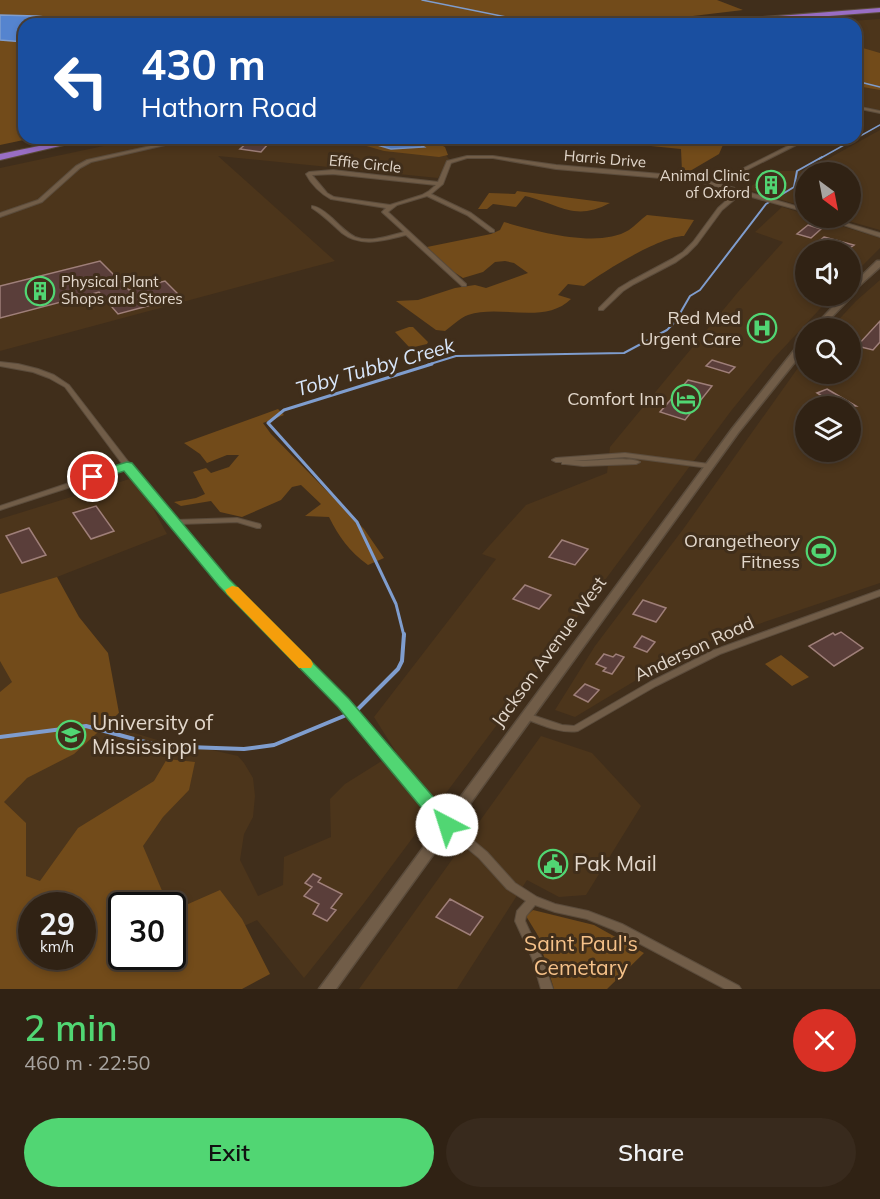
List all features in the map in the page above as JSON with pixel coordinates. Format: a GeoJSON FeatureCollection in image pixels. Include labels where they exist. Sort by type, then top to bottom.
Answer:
{"type":"FeatureCollection","features":[{"type":"Feature","properties":{"kind":"highway"},"geometry":{"type":"LineString","coordinates":[[777,18],[880,10]]}},
{"type":"Feature","properties":{"kind":"highway"},"geometry":{"type":"LineString","coordinates":[[840,18],[880,15]]}},
{"type":"Feature","properties":{"kind":"highway"},"geometry":{"type":"LineString","coordinates":[[0,150],[29,144]]}},
{"type":"Feature","properties":{"kind":"highway"},"geometry":{"type":"LineString","coordinates":[[0,157],[62,144]]}},
{"type":"Feature","properties":{"kind":"main road"},"geometry":{"type":"LineString","coordinates":[[861,282],[879,265]]}},
{"type":"Feature","properties":{"kind":"main road"},"geometry":{"type":"LineString","coordinates":[[826,318],[838,306]]}},
{"type":"Feature","properties":{"kind":"main road","name":"Jackson Avenue West"},"geometry":{"type":"LineString","coordinates":[[327,989],[709,466],[795,355]]}},
{"type":"Feature","properties":{"kind":"street"},"geometry":{"type":"LineString","coordinates":[[862,108],[880,112]]}},
{"type":"Feature","properties":{"kind":"street"},"geometry":{"type":"LineString","coordinates":[[0,215],[21,210],[40,201],[78,167],[89,161],[167,144]]}},
{"type":"Feature","properties":{"kind":"street"},"geometry":{"type":"LineString","coordinates":[[716,184],[751,164],[780,154],[798,144]]}},
{"type":"Feature","properties":{"kind":"street","name":"Harris Drive"},"geometry":{"type":"LineString","coordinates":[[390,207],[428,195],[440,184],[449,162],[475,156],[556,168],[696,179],[795,208]]}},
{"type":"Feature","properties":{"kind":"street","name":"Effie Circle"},"geometry":{"type":"LineString","coordinates":[[390,207],[328,196],[309,174],[333,172],[440,184]]}},
{"type":"Feature","properties":{"kind":"street"},"geometry":{"type":"LineString","coordinates":[[601,309],[626,284],[683,255],[693,246],[720,209],[741,191]]}},
{"type":"Feature","properties":{"kind":"street"},"geometry":{"type":"LineString","coordinates":[[428,195],[470,214],[492,231]]}},
{"type":"Feature","properties":{"kind":"street"},"geometry":{"type":"LineString","coordinates":[[314,207],[349,237],[377,240],[407,233]]}},
{"type":"Feature","properties":{"kind":"street"},"geometry":{"type":"LineString","coordinates":[[390,207],[385,212],[464,285]]}},
{"type":"Feature","properties":{"kind":"street"},"geometry":{"type":"LineString","coordinates":[[857,228],[880,235]]}},
{"type":"Feature","properties":{"kind":"street"},"geometry":{"type":"LineString","coordinates":[[0,364],[36,370],[54,376],[67,386],[127,466],[224,582],[344,703],[447,825],[483,855],[512,886],[533,900],[555,908],[588,915],[618,927],[735,989]]}},
{"type":"Feature","properties":{"kind":"street"},"geometry":{"type":"LineString","coordinates":[[677,462],[665,464],[615,461],[577,464],[556,460],[625,455],[709,466]]}},
{"type":"Feature","properties":{"kind":"street"},"geometry":{"type":"LineString","coordinates":[[0,508],[127,466]]}},
{"type":"Feature","properties":{"kind":"street"},"geometry":{"type":"LineString","coordinates":[[174,522],[237,520],[257,526]]}},
{"type":"Feature","properties":{"kind":"street","name":"Anderson Road"},"geometry":{"type":"LineString","coordinates":[[526,716],[562,729],[575,729],[653,684],[717,652],[880,593]]}},
{"type":"Feature","properties":{"kind":"street"},"geometry":{"type":"LineString","coordinates":[[533,900],[520,914],[520,921],[537,958],[547,989]]}},
{"type":"Feature","properties":{"kind":"shaded area"},"geometry":{"type":"Polygon","coordinates":[[[880,19],[880,110],[862,106],[862,20],[880,19]]]}},
{"type":"Feature","properties":{"kind":"shaded area"},"geometry":{"type":"Polygon","coordinates":[[[880,130],[880,230],[861,225],[861,162],[822,162],[855,144],[862,144],[862,140],[880,130]]]}},
{"type":"Feature","properties":{"kind":"shaded area"},"geometry":{"type":"Polygon","coordinates":[[[113,144],[437,144],[449,159],[438,178],[218,156],[335,261],[0,351],[0,168],[113,144]]]}},
{"type":"Feature","properties":{"kind":"shaded area"},"geometry":{"type":"Polygon","coordinates":[[[776,171],[795,171],[795,204],[746,189],[776,171]]]}},
{"type":"Feature","properties":{"kind":"shaded area"},"geometry":{"type":"Polygon","coordinates":[[[782,207],[795,211],[795,228],[848,228],[880,238],[880,248],[861,267],[861,240],[795,240],[795,306],[823,306],[811,318],[795,318],[795,336],[731,411],[364,903],[304,978],[257,920],[186,953],[186,892],[108,892],[109,970],[0,989],[0,519],[136,477],[167,534],[57,577],[115,727],[167,743],[190,745],[238,756],[244,763],[253,778],[255,796],[253,817],[244,834],[240,860],[258,896],[283,885],[284,857],[331,837],[330,799],[345,784],[396,752],[374,717],[496,559],[482,554],[526,505],[607,473],[610,447],[738,292],[783,242],[755,232],[782,207]]]}},
{"type":"Feature","properties":{"kind":"shaded area"},"geometry":{"type":"Polygon","coordinates":[[[880,280],[880,583],[717,638],[638,679],[575,717],[555,710],[595,646],[684,528],[795,372],[795,384],[861,384],[861,318],[840,318],[851,306],[861,306],[861,297],[880,280]]]}},
{"type":"Feature","properties":{"kind":"shaded area"},"geometry":{"type":"Polygon","coordinates":[[[541,736],[592,753],[641,806],[586,895],[559,897],[527,880],[457,989],[359,989],[541,736]]]}},
{"type":"Feature","properties":{"kind":"green space"},"geometry":{"type":"Polygon","coordinates":[[[0,0],[717,0],[743,10],[676,18],[18,18],[18,141],[0,145],[0,0]]]}},
{"type":"Feature","properties":{"kind":"green space"},"geometry":{"type":"Polygon","coordinates":[[[862,48],[880,53],[880,90],[862,87],[862,48]]]}},
{"type":"Feature","properties":{"kind":"green space"},"geometry":{"type":"Polygon","coordinates":[[[325,144],[439,144],[445,147],[448,155],[439,157],[384,151],[363,145],[326,146],[325,144]]]}},
{"type":"Feature","properties":{"kind":"green space"},"geometry":{"type":"Polygon","coordinates":[[[631,144],[723,144],[719,154],[690,171],[682,171],[681,149],[631,144]]]}},
{"type":"Feature","properties":{"kind":"green space"},"geometry":{"type":"Polygon","coordinates":[[[517,191],[610,203],[586,211],[577,211],[567,210],[525,196],[516,207],[493,204],[487,209],[478,209],[489,193],[515,194],[517,191]]]}},
{"type":"Feature","properties":{"kind":"green space"},"geometry":{"type":"Polygon","coordinates":[[[647,215],[694,220],[684,236],[648,248],[584,286],[568,284],[558,295],[571,299],[560,307],[535,313],[481,312],[465,316],[445,331],[436,330],[396,301],[418,300],[455,288],[475,285],[486,288],[528,273],[514,263],[505,261],[495,262],[483,272],[463,278],[427,247],[491,234],[500,230],[504,222],[567,236],[601,238],[629,230],[647,215]]]}},
{"type":"Feature","properties":{"kind":"green space"},"geometry":{"type":"Polygon","coordinates":[[[413,327],[428,342],[427,344],[410,348],[395,332],[413,327]]]}},
{"type":"Feature","properties":{"kind":"green space"},"geometry":{"type":"Polygon","coordinates":[[[278,409],[284,415],[263,423],[364,529],[384,558],[368,565],[345,543],[329,517],[305,516],[321,504],[301,485],[292,487],[281,500],[242,517],[220,512],[211,501],[181,506],[174,502],[205,494],[193,472],[206,468],[211,473],[229,467],[239,455],[227,455],[207,463],[200,454],[184,443],[278,409]]]}},
{"type":"Feature","properties":{"kind":"green space"},"geometry":{"type":"Polygon","coordinates":[[[57,577],[79,617],[108,653],[119,713],[74,754],[27,778],[4,802],[26,823],[26,876],[40,881],[78,828],[154,781],[167,759],[195,762],[189,790],[163,817],[143,846],[163,892],[108,892],[108,970],[186,970],[186,905],[220,890],[242,919],[270,974],[242,989],[0,989],[0,692],[12,682],[0,661],[0,594],[57,577]]]}},
{"type":"Feature","properties":{"kind":"green space"},"geometry":{"type":"Polygon","coordinates":[[[781,655],[809,677],[792,686],[765,664],[781,655]]]}},
{"type":"Feature","properties":{"kind":"green space","name":"Saint Paul's Cemetary"},"geometry":{"type":"Polygon","coordinates":[[[533,910],[594,925],[644,953],[607,989],[554,989],[537,934],[526,916],[533,910]]]}},
{"type":"Feature","properties":{"kind":"water"},"geometry":{"type":"Polygon","coordinates":[[[0,15],[54,18],[18,18],[18,42],[0,40],[0,15]]]}},
{"type":"Feature","properties":{"kind":"water"},"geometry":{"type":"Polygon","coordinates":[[[374,144],[419,144],[424,147],[391,149],[374,144]]]}},
{"type":"Feature","properties":{"kind":"building"},"geometry":{"type":"Polygon","coordinates":[[[246,144],[268,144],[261,152],[240,149],[246,144]]]}},
{"type":"Feature","properties":{"kind":"building","name":"Animal Clinic of Oxford"},"geometry":{"type":"Polygon","coordinates":[[[772,178],[785,183],[770,191],[757,187],[772,178]]]}},
{"type":"Feature","properties":{"kind":"building"},"geometry":{"type":"Polygon","coordinates":[[[804,228],[821,229],[811,238],[797,234],[804,228]]]}},
{"type":"Feature","properties":{"kind":"building","name":"Physical Plant Shops and Stores"},"geometry":{"type":"Polygon","coordinates":[[[100,261],[129,290],[165,281],[181,297],[118,314],[99,292],[0,318],[0,286],[100,261]]]}},
{"type":"Feature","properties":{"kind":"building"},"geometry":{"type":"Polygon","coordinates":[[[880,321],[880,342],[873,350],[861,347],[861,342],[880,321]]]}},
{"type":"Feature","properties":{"kind":"building"},"geometry":{"type":"Polygon","coordinates":[[[712,360],[735,367],[729,373],[706,366],[712,360]]]}},
{"type":"Feature","properties":{"kind":"building","name":"Comfort Inn"},"geometry":{"type":"Polygon","coordinates":[[[688,380],[712,386],[685,420],[660,412],[688,380]]]}},
{"type":"Feature","properties":{"kind":"building"},"geometry":{"type":"Polygon","coordinates":[[[827,389],[839,396],[822,396],[817,393],[827,389]]]}},
{"type":"Feature","properties":{"kind":"building"},"geometry":{"type":"Polygon","coordinates":[[[96,506],[114,531],[91,539],[73,513],[96,506]]]}},
{"type":"Feature","properties":{"kind":"building"},"geometry":{"type":"Polygon","coordinates":[[[29,528],[46,555],[22,563],[6,536],[29,528]]]}},
{"type":"Feature","properties":{"kind":"building"},"geometry":{"type":"Polygon","coordinates":[[[562,540],[588,549],[575,565],[549,557],[562,540]]]}},
{"type":"Feature","properties":{"kind":"building"},"geometry":{"type":"Polygon","coordinates":[[[525,585],[551,595],[539,609],[513,599],[525,585]]]}},
{"type":"Feature","properties":{"kind":"building"},"geometry":{"type":"Polygon","coordinates":[[[643,600],[666,608],[656,622],[633,614],[643,600]]]}},
{"type":"Feature","properties":{"kind":"building"},"geometry":{"type":"Polygon","coordinates":[[[841,632],[863,648],[834,666],[809,646],[833,633],[835,635],[841,632]]]}},
{"type":"Feature","properties":{"kind":"building"},"geometry":{"type":"Polygon","coordinates":[[[642,636],[655,642],[647,652],[634,647],[642,636]]]}},
{"type":"Feature","properties":{"kind":"building"},"geometry":{"type":"Polygon","coordinates":[[[604,654],[624,657],[612,674],[603,671],[606,668],[596,664],[604,654]]]}},
{"type":"Feature","properties":{"kind":"building"},"geometry":{"type":"Polygon","coordinates":[[[585,684],[599,690],[588,702],[574,695],[585,684]]]}},
{"type":"Feature","properties":{"kind":"building"},"geometry":{"type":"Polygon","coordinates":[[[313,874],[321,878],[318,882],[342,894],[331,908],[336,910],[327,921],[313,914],[319,904],[304,896],[312,887],[305,883],[313,874]]]}},
{"type":"Feature","properties":{"kind":"building"},"geometry":{"type":"Polygon","coordinates":[[[450,899],[483,917],[470,935],[436,917],[450,899]]]}},
{"type":"Feature","properties":{"kind":"waterway"},"geometry":{"type":"LineString","coordinates":[[422,0],[511,18]]}},
{"type":"Feature","properties":{"kind":"waterway"},"geometry":{"type":"LineString","coordinates":[[862,82],[880,87]]}},
{"type":"Feature","properties":{"kind":"waterway","name":"Toby Tubby Creek"},"geometry":{"type":"LineString","coordinates":[[862,135],[880,125]]}},
{"type":"Feature","properties":{"kind":"waterway","name":"Toby Tubby Creek"},"geometry":{"type":"LineString","coordinates":[[819,159],[846,144]]}},
{"type":"Feature","properties":{"kind":"waterway","name":"Toby Tubby Creek"},"geometry":{"type":"LineString","coordinates":[[427,365],[456,356],[624,353],[667,330],[675,322],[690,296],[700,290],[766,204],[794,187],[797,171],[822,157]]}},
{"type":"Feature","properties":{"kind":"waterway","name":"Toby Tubby Creek"},"geometry":{"type":"LineString","coordinates":[[404,636],[396,604],[357,522],[268,423],[284,410],[432,364]]}},
{"type":"Feature","properties":{"kind":"waterway","name":"Toby Tubby Creek"},"geometry":{"type":"LineString","coordinates":[[357,710],[398,669],[402,661],[404,636]]}},
{"type":"Feature","properties":{"kind":"waterway","name":"Toby Tubby Creek"},"geometry":{"type":"LineString","coordinates":[[0,737],[86,726],[160,746],[244,749],[274,745],[344,716]]}},
{"type":"Feature","properties":{"kind":"slow traffic"},"geometry":{"type":"LineString","coordinates":[[232,590],[305,664]]}},
{"type":"Feature","properties":{"kind":"place","name":"Animal Clinic of Oxford"},"geometry":{"type":"Point","coordinates":[771,185]}},
{"type":"Feature","properties":{"kind":"place","name":"Physical Plant Shops and Stores"},"geometry":{"type":"Point","coordinates":[40,291]}},
{"type":"Feature","properties":{"kind":"place","name":"Red Med Urgent Care"},"geometry":{"type":"Point","coordinates":[762,328]}},
{"type":"Feature","properties":{"kind":"place","name":"Comfort Inn"},"geometry":{"type":"Point","coordinates":[686,399]}},
{"type":"Feature","properties":{"kind":"place","name":"Orangetheory Fitness"},"geometry":{"type":"Point","coordinates":[821,551]}},
{"type":"Feature","properties":{"kind":"place","name":"University of Mississippi"},"geometry":{"type":"Point","coordinates":[71,735]}},
{"type":"Feature","properties":{"kind":"place","name":"Pak Mail"},"geometry":{"type":"Point","coordinates":[553,864]}},
{"type":"Feature","properties":{"kind":"route"},"geometry":{"type":"LineString","coordinates":[[93,477],[127,466],[224,582],[344,703],[447,825]]}}]}
